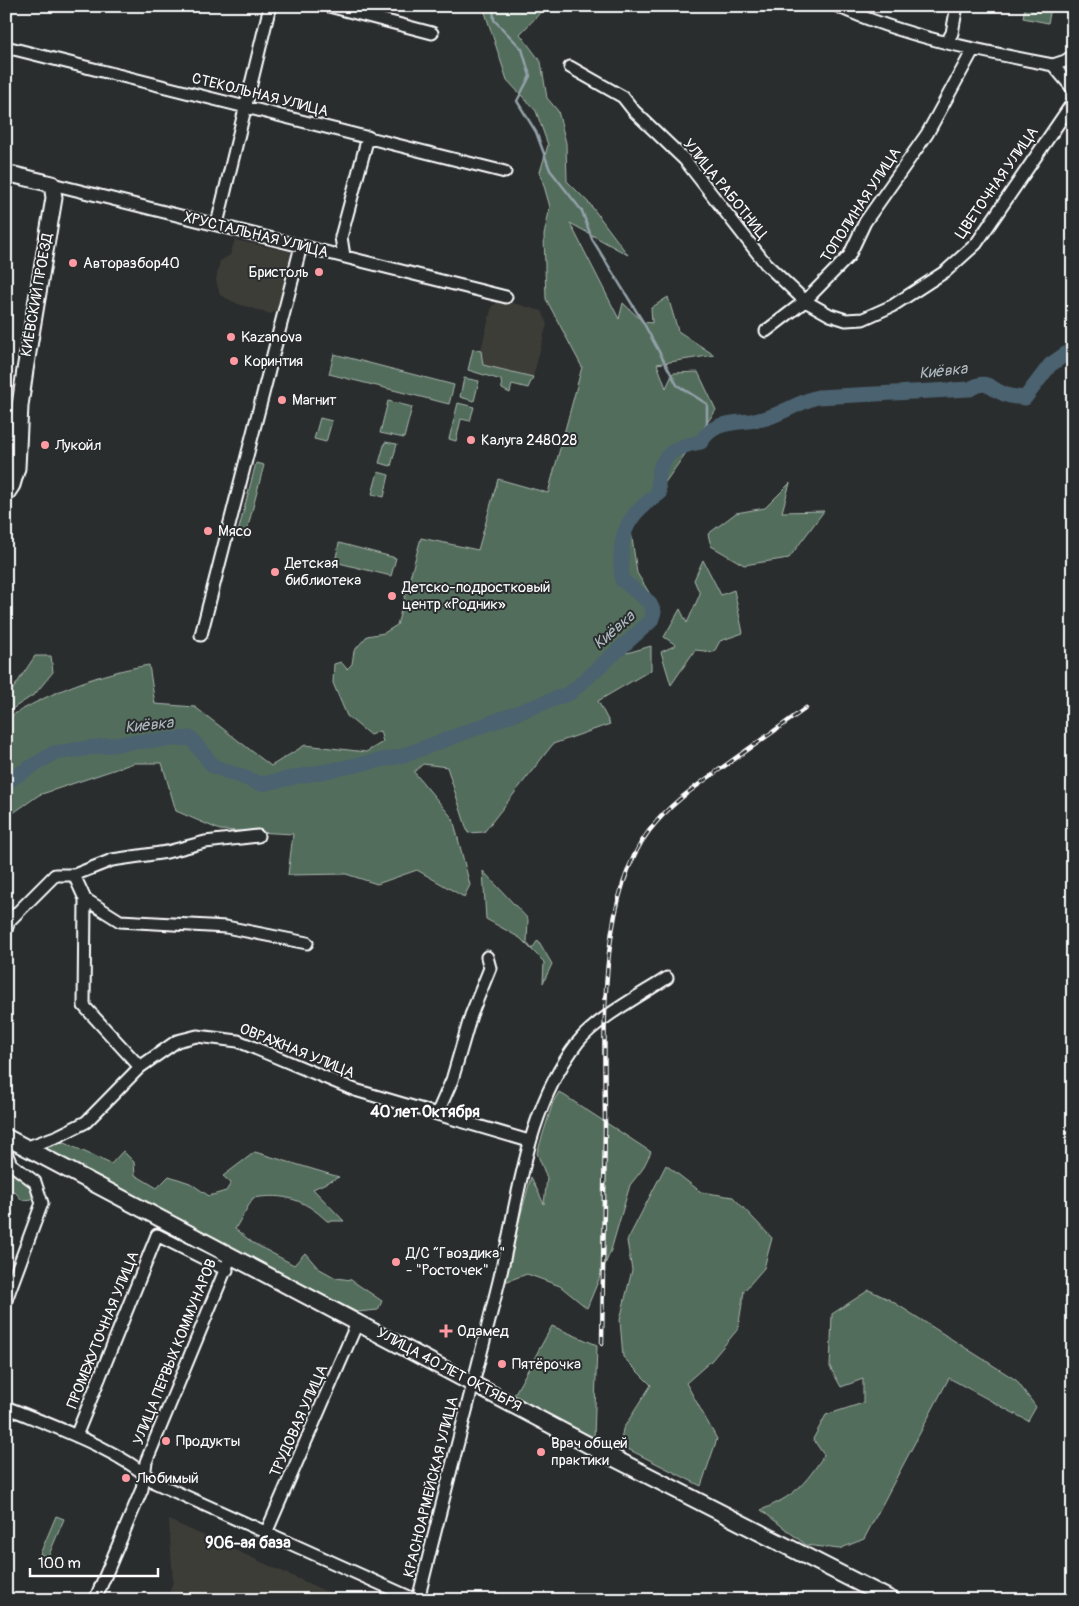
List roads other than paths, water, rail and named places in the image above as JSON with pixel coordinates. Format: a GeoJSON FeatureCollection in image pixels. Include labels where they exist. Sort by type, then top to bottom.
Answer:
{"type":"FeatureCollection","features":[{"type":"Feature","properties":{"kind":"main road","name":"ХРУСТАЛЬНАЯ УЛИЦА"},"geometry":{"type":"LineString","coordinates":[[6,173],[52,184]]}},
{"type":"Feature","properties":{"kind":"main road","name":"КИЁВСКИЙ ПРОЕЗД"},"geometry":{"type":"LineString","coordinates":[[6,494],[12,485],[17,468],[20,406],[54,198],[52,184]]}},
{"type":"Feature","properties":{"kind":"main road","name":"УЛИЦА 40 ЛЕТ ОКТЯБРЯ"},"geometry":{"type":"LineString","coordinates":[[7,1144],[26,1148],[229,1263],[358,1321],[606,1454],[892,1600]]}},
{"type":"Feature","properties":{"kind":"street"},"geometry":{"type":"LineString","coordinates":[[217,224],[270,6]]}},
{"type":"Feature","properties":{"kind":"street"},"geometry":{"type":"LineString","coordinates":[[329,6],[432,33]]}},
{"type":"Feature","properties":{"kind":"street"},"geometry":{"type":"LineString","coordinates":[[837,6],[872,21],[973,50],[1053,65],[1073,56]]}},
{"type":"Feature","properties":{"kind":"street"},"geometry":{"type":"LineString","coordinates":[[947,42],[952,33],[957,6]]}},
{"type":"Feature","properties":{"kind":"street","name":"СТЕКОЛЬНАЯ УЛИЦА"},"geometry":{"type":"LineString","coordinates":[[6,47],[505,172]]}},
{"type":"Feature","properties":{"kind":"street","name":"ТОПОЛИНАЯ УЛИЦА"},"geometry":{"type":"LineString","coordinates":[[766,331],[805,301],[849,256],[865,222],[927,134],[973,50]]}},
{"type":"Feature","properties":{"kind":"street"},"geometry":{"type":"LineString","coordinates":[[1053,65],[1073,90]]}},
{"type":"Feature","properties":{"kind":"street","name":"УЛИЦА РАБОТНИЦ"},"geometry":{"type":"LineString","coordinates":[[570,67],[624,97],[634,111],[685,160],[766,264],[805,301]]}},
{"type":"Feature","properties":{"kind":"street","name":"ЦВЕТОЧНАЯ УЛИЦА"},"geometry":{"type":"LineString","coordinates":[[805,301],[830,315],[846,320],[863,319],[892,306],[946,271],[976,244],[1073,102]]}},
{"type":"Feature","properties":{"kind":"street"},"geometry":{"type":"LineString","coordinates":[[344,256],[341,237],[368,137]]}},
{"type":"Feature","properties":{"kind":"street","name":"ХРУСТАЛЬНАЯ УЛИЦА"},"geometry":{"type":"LineString","coordinates":[[52,184],[506,297]]}},
{"type":"Feature","properties":{"kind":"street"},"geometry":{"type":"LineString","coordinates":[[201,635],[301,246]]}},
{"type":"Feature","properties":{"kind":"street"},"geometry":{"type":"LineString","coordinates":[[6,930],[9,921],[55,875],[74,875],[112,860],[167,852],[205,842],[258,836]]}},
{"type":"Feature","properties":{"kind":"street"},"geometry":{"type":"LineString","coordinates":[[74,875],[85,899],[84,1006],[140,1067]]}},
{"type":"Feature","properties":{"kind":"street"},"geometry":{"type":"LineString","coordinates":[[85,899],[120,921],[226,927],[308,943]]}},
{"type":"Feature","properties":{"kind":"street"},"geometry":{"type":"LineString","coordinates":[[437,1114],[452,1080],[471,1015],[490,968],[487,957]]}},
{"type":"Feature","properties":{"kind":"street","name":"КРАСНОАРМЕЙСКАЯ УЛИЦА"},"geometry":{"type":"LineString","coordinates":[[417,1600],[499,1280],[529,1141],[552,1082],[579,1041],[598,1024],[667,978]]}},
{"type":"Feature","properties":{"kind":"street","name":"ОВРАЖНАЯ УЛИЦА"},"geometry":{"type":"LineString","coordinates":[[26,1148],[58,1136],[86,1122],[140,1067],[176,1041],[197,1036],[218,1037],[238,1041],[355,1090],[529,1141]]}},
{"type":"Feature","properties":{"kind":"street"},"geometry":{"type":"LineString","coordinates":[[6,1300],[42,1203],[35,1182],[11,1164],[7,1144]]}},
{"type":"Feature","properties":{"kind":"street","name":"ПРОМЕЖУТОЧНАЯ УЛИЦА"},"geometry":{"type":"LineString","coordinates":[[76,1436],[157,1235],[229,1263]]}},
{"type":"Feature","properties":{"kind":"street","name":"УЛИЦА ПЕРВЫХ КОММУНАРОВ"},"geometry":{"type":"LineString","coordinates":[[95,1600],[142,1489],[146,1462],[229,1263]]}},
{"type":"Feature","properties":{"kind":"street","name":"ТРУДОВАЯ УЛИЦА"},"geometry":{"type":"LineString","coordinates":[[266,1533],[358,1321]]}},
{"type":"Feature","properties":{"kind":"street"},"geometry":{"type":"LineString","coordinates":[[6,1407],[76,1436],[144,1473],[156,1483],[417,1600]]}},
{"type":"Feature","properties":{"kind":"waterway"},"geometry":{"type":"LineString","coordinates":[[493,6],[494,20],[522,49],[530,76],[517,101],[536,132],[550,170],[582,211],[592,239],[643,322],[677,385],[707,404],[707,431]]}},
{"type":"Feature","properties":{"kind":"waterway","name":"Киёвка"},"geometry":{"type":"LineString","coordinates":[[6,782],[54,753],[132,742],[191,738],[213,766],[261,784],[402,756],[570,693],[651,621],[654,612],[649,602],[622,580],[621,553],[630,521],[637,511],[659,494],[659,473],[662,464],[672,452],[690,444],[701,442],[707,434],[721,425],[763,419],[818,397],[970,389],[984,384],[1006,395],[1025,398],[1050,365],[1073,349]]}},
{"type":"Feature","properties":{"kind":"railway"},"geometry":{"type":"LineString","coordinates":[[602,1344],[605,1014],[607,973],[612,933],[620,895],[632,860],[657,821],[695,787],[806,708]]}},
{"type":"Feature","properties":{"kind":"place","name":"Авторазбор40"},"geometry":{"type":"Point","coordinates":[73,263]}},
{"type":"Feature","properties":{"kind":"place","name":"Бристоль"},"geometry":{"type":"Point","coordinates":[319,272]}},
{"type":"Feature","properties":{"kind":"place","name":"Kazanova"},"geometry":{"type":"Point","coordinates":[231,337]}},
{"type":"Feature","properties":{"kind":"place","name":"Коринтия"},"geometry":{"type":"Point","coordinates":[234,361]}},
{"type":"Feature","properties":{"kind":"place","name":"Магнит"},"geometry":{"type":"Point","coordinates":[282,400]}},
{"type":"Feature","properties":{"kind":"place","name":"Калуга 248028"},"geometry":{"type":"Point","coordinates":[471,440]}},
{"type":"Feature","properties":{"kind":"place","name":"Лукойл"},"geometry":{"type":"Point","coordinates":[45,445]}},
{"type":"Feature","properties":{"kind":"place","name":"Мясо"},"geometry":{"type":"Point","coordinates":[208,531]}},
{"type":"Feature","properties":{"kind":"place","name":"Детская библиотека"},"geometry":{"type":"Point","coordinates":[275,572]}},
{"type":"Feature","properties":{"kind":"place","name":"Детско-подростковый центр «Родник»"},"geometry":{"type":"Point","coordinates":[392,596]}},
{"type":"Feature","properties":{"kind":"place","name":"Д/С “Гвоздика\" - \"Росточек\""},"geometry":{"type":"Point","coordinates":[396,1262]}},
{"type":"Feature","properties":{"kind":"place","name":"Одамед"},"geometry":{"type":"Point","coordinates":[446,1331]}},
{"type":"Feature","properties":{"kind":"place","name":"Пятёрочка"},"geometry":{"type":"Point","coordinates":[502,1364]}},
{"type":"Feature","properties":{"kind":"place","name":"Продукты"},"geometry":{"type":"Point","coordinates":[166,1441]}},
{"type":"Feature","properties":{"kind":"place","name":"Врач общей практики"},"geometry":{"type":"Point","coordinates":[541,1452]}},
{"type":"Feature","properties":{"kind":"place","name":"Любимый"},"geometry":{"type":"Point","coordinates":[126,1478]}},
{"type":"Feature","properties":{"kind":"district","name":"40 лет Октября"},"geometry":{"type":"Point","coordinates":[425,1112]}},
{"type":"Feature","properties":{"kind":"district","name":"906-ая база"},"geometry":{"type":"Point","coordinates":[248,1543]}}]}
